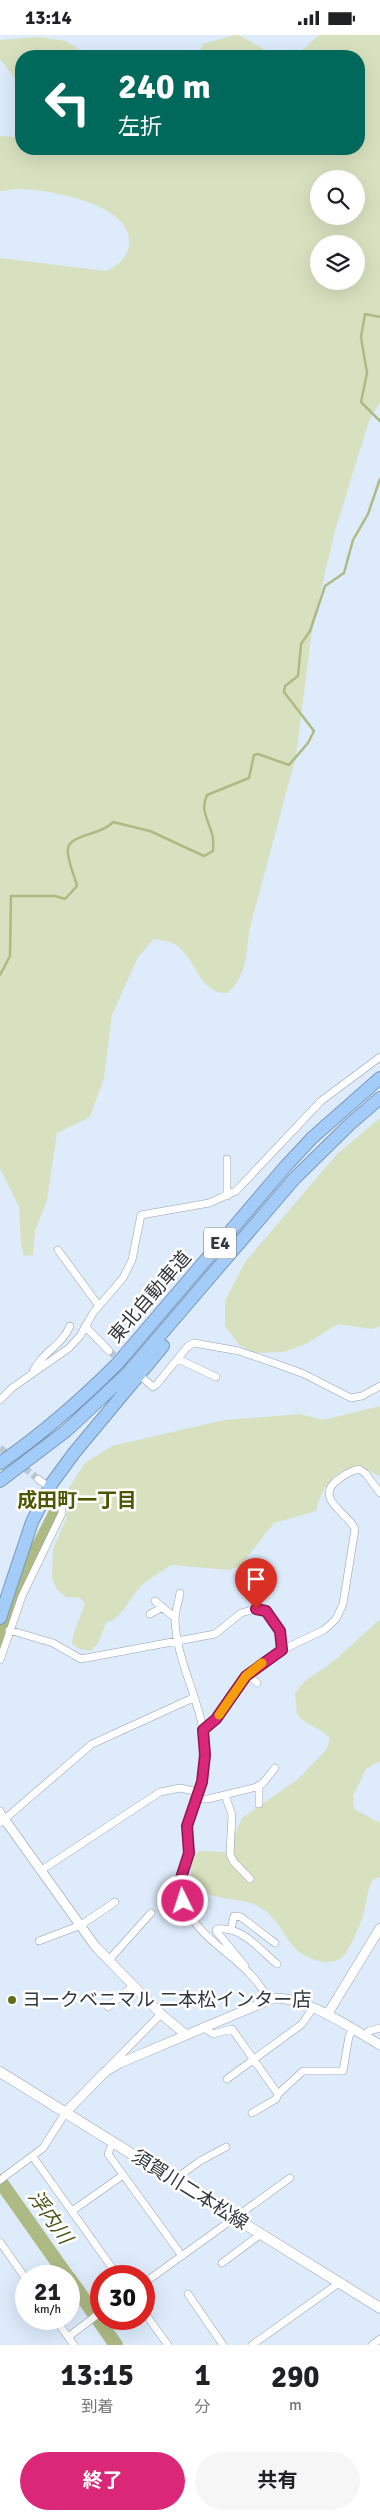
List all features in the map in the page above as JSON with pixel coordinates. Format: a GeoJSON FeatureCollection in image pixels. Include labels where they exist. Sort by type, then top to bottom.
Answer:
{"type":"FeatureCollection","features":[{"type":"Feature","properties":{"kind":"highway","name":"東北自動車道"},"geometry":{"type":"LineString","coordinates":[[0,1463],[36,1437],[64,1411],[88,1393],[143,1336],[262,1193],[312,1138],[380,1078]]}},
{"type":"Feature","properties":{"kind":"highway","name":"東北自動車道"},"geometry":{"type":"LineString","coordinates":[[0,1481],[66,1431],[126,1374],[163,1334],[273,1204],[321,1151],[380,1098]]}},
{"type":"Feature","properties":{"kind":"highway"},"geometry":{"type":"LineString","coordinates":[[0,1618],[32,1522],[52,1483],[74,1453],[158,1353],[273,1204]]}},
{"type":"Feature","properties":{"kind":"highway"},"geometry":{"type":"LineString","coordinates":[[0,1455],[64,1411]]}},
{"type":"Feature","properties":{"kind":"main road","name":"須賀川二本松線"},"geometry":{"type":"LineString","coordinates":[[0,2072],[380,2308]]}},
{"type":"Feature","properties":{"kind":"street"},"geometry":{"type":"LineString","coordinates":[[0,1401],[12,1388],[74,1344],[99,1305],[123,1278],[132,1260],[141,1215],[194,1206],[227,1196],[244,1184],[273,1149],[328,1095],[380,1057]]}},
{"type":"Feature","properties":{"kind":"street"},"geometry":{"type":"LineString","coordinates":[[227,1159],[227,1196]]}},
{"type":"Feature","properties":{"kind":"street"},"geometry":{"type":"LineString","coordinates":[[58,1250],[99,1305]]}},
{"type":"Feature","properties":{"kind":"street"},"geometry":{"type":"LineString","coordinates":[[32,1375],[36,1364],[67,1335],[70,1326]]}},
{"type":"Feature","properties":{"kind":"street"},"geometry":{"type":"LineString","coordinates":[[84,1326],[109,1351]]}},
{"type":"Feature","properties":{"kind":"street"},"geometry":{"type":"LineString","coordinates":[[144,1379],[153,1387],[188,1346],[200,1344],[215,1349],[239,1351],[274,1363],[304,1374],[351,1398],[362,1396],[380,1386]]}},
{"type":"Feature","properties":{"kind":"street"},"geometry":{"type":"LineString","coordinates":[[178,1359],[216,1377]]}},
{"type":"Feature","properties":{"kind":"street"},"geometry":{"type":"LineString","coordinates":[[203,1730],[216,1719],[248,1674],[282,1650],[324,1630],[341,1613],[356,1529],[353,1523],[329,1498],[328,1492],[332,1485],[346,1473],[359,1469],[366,1474],[380,1493]]}},
{"type":"Feature","properties":{"kind":"street"},"geometry":{"type":"LineString","coordinates":[[38,1479],[46,1485]]}},
{"type":"Feature","properties":{"kind":"street"},"geometry":{"type":"LineString","coordinates":[[0,1660],[22,1596],[62,1513],[62,1502],[54,1491]]}},
{"type":"Feature","properties":{"kind":"street"},"geometry":{"type":"LineString","coordinates":[[180,1593],[175,1618],[178,1641],[203,1730],[205,1755],[199,1796],[187,1826],[189,1853],[180,1881],[183,1901],[192,1920],[205,1934],[246,1969],[264,1989],[268,1999]]}},
{"type":"Feature","properties":{"kind":"street"},"geometry":{"type":"LineString","coordinates":[[155,1601],[175,1618]]}},
{"type":"Feature","properties":{"kind":"street"},"geometry":{"type":"LineString","coordinates":[[150,1613],[163,1607]]}},
{"type":"Feature","properties":{"kind":"street"},"geometry":{"type":"LineString","coordinates":[[9,1630],[53,1643],[81,1659],[215,1633],[241,1613],[259,1608],[266,1611],[278,1625],[282,1650]]}},
{"type":"Feature","properties":{"kind":"street"},"geometry":{"type":"LineString","coordinates":[[248,1674],[257,1683]]}},
{"type":"Feature","properties":{"kind":"street"},"geometry":{"type":"LineString","coordinates":[[2,1821],[92,1745],[194,1698]]}},
{"type":"Feature","properties":{"kind":"street"},"geometry":{"type":"LineString","coordinates":[[40,1871],[160,1793],[180,1788],[199,1796],[225,1795],[259,1785],[275,1768]]}},
{"type":"Feature","properties":{"kind":"street"},"geometry":{"type":"LineString","coordinates":[[259,1785],[259,1804]]}},
{"type":"Feature","properties":{"kind":"street"},"geometry":{"type":"LineString","coordinates":[[225,1795],[232,1815],[230,1854],[233,1861],[250,1879]]}},
{"type":"Feature","properties":{"kind":"street"},"geometry":{"type":"LineString","coordinates":[[0,1811],[2,1821],[95,1946],[161,2014],[185,2034]]}},
{"type":"Feature","properties":{"kind":"street"},"geometry":{"type":"LineString","coordinates":[[39,1941],[81,1925],[115,1902]]}},
{"type":"Feature","properties":{"kind":"street"},"geometry":{"type":"LineString","coordinates":[[108,1961],[151,1913]]}},
{"type":"Feature","properties":{"kind":"street"},"geometry":{"type":"LineString","coordinates":[[231,1929],[234,1916],[241,1917],[275,1943]]}},
{"type":"Feature","properties":{"kind":"street"},"geometry":{"type":"LineString","coordinates":[[326,2015],[380,1928]]}},
{"type":"Feature","properties":{"kind":"street"},"geometry":{"type":"LineString","coordinates":[[246,1969],[245,1964],[216,1931],[231,1929],[242,1934],[277,1965]]}},
{"type":"Feature","properties":{"kind":"street"},"geometry":{"type":"LineString","coordinates":[[108,2007],[133,1986]]}},
{"type":"Feature","properties":{"kind":"street"},"geometry":{"type":"LineString","coordinates":[[105,2072],[132,2057],[268,1999],[290,1999],[313,2008],[380,2045]]}},
{"type":"Feature","properties":{"kind":"street"},"geometry":{"type":"LineString","coordinates":[[227,2079],[302,2024],[313,2008]]}},
{"type":"Feature","properties":{"kind":"street"},"geometry":{"type":"LineString","coordinates":[[2,2179],[43,2148],[66,2112],[161,2014]]}},
{"type":"Feature","properties":{"kind":"street"},"geometry":{"type":"LineString","coordinates":[[203,2027],[213,2034],[232,2029],[278,2094]]}},
{"type":"Feature","properties":{"kind":"street"},"geometry":{"type":"LineString","coordinates":[[365,2036],[369,2031],[380,2028]]}},
{"type":"Feature","properties":{"kind":"street"},"geometry":{"type":"LineString","coordinates":[[252,2113],[276,2099],[278,2094],[303,2071],[343,2071],[349,2036],[352,2030]]}},
{"type":"Feature","properties":{"kind":"street"},"geometry":{"type":"LineString","coordinates":[[113,2142],[108,2154],[182,2257]]}},
{"type":"Feature","properties":{"kind":"street"},"geometry":{"type":"LineString","coordinates":[[174,2180],[200,2161],[226,2147]]}},
{"type":"Feature","properties":{"kind":"street"},"geometry":{"type":"LineString","coordinates":[[33,2157],[110,2265]]}},
{"type":"Feature","properties":{"kind":"street"},"geometry":{"type":"LineString","coordinates":[[72,2211],[123,2175]]}},
{"type":"Feature","properties":{"kind":"street"},"geometry":{"type":"LineString","coordinates":[[155,2275],[290,2178]]}},
{"type":"Feature","properties":{"kind":"street"},"geometry":{"type":"LineString","coordinates":[[222,2263],[261,2234]]}},
{"type":"Feature","properties":{"kind":"street"},"geometry":{"type":"LineString","coordinates":[[0,2242],[16,2265]]}},
{"type":"Feature","properties":{"kind":"street"},"geometry":{"type":"LineString","coordinates":[[252,2345],[340,2283]]}},
{"type":"Feature","properties":{"kind":"street"},"geometry":{"type":"LineString","coordinates":[[188,2294],[223,2345]]}},
{"type":"Feature","properties":{"kind":"street"},"geometry":{"type":"LineString","coordinates":[[68,2337],[90,2321]]}},
{"type":"Feature","properties":{"kind":"street"},"geometry":{"type":"LineString","coordinates":[[155,2327],[168,2345]]}},
{"type":"Feature","properties":{"kind":"street"},"geometry":{"type":"LineString","coordinates":[[63,2330],[74,2345]]}},
{"type":"Feature","properties":{"kind":"street"},"geometry":{"type":"LineString","coordinates":[[372,2345],[380,2339]]}},
{"type":"Feature","properties":{"kind":"green space"},"geometry":{"type":"Polygon","coordinates":[[[239,35],[265,50],[200,50],[203,44],[239,35]]]}},
{"type":"Feature","properties":{"kind":"green space"},"geometry":{"type":"Polygon","coordinates":[[[319,35],[380,35],[380,402],[369,421],[334,534],[312,630],[296,756],[249,931],[245,964],[239,979],[228,993],[218,992],[210,988],[183,951],[174,944],[154,939],[138,957],[112,1015],[104,1078],[90,1117],[57,1133],[47,1200],[35,1231],[33,1255],[24,1256],[21,1245],[19,1207],[0,1168],[0,258],[106,271],[122,261],[127,253],[129,244],[127,230],[118,219],[104,209],[86,201],[32,190],[0,191],[0,136],[15,137],[15,155],[365,155],[365,50],[302,50],[319,35]]]}},
{"type":"Feature","properties":{"kind":"green space"},"geometry":{"type":"Polygon","coordinates":[[[37,37],[66,41],[80,50],[15,50],[15,78],[0,59],[0,40],[37,37]]]}},
{"type":"Feature","properties":{"kind":"green space"},"geometry":{"type":"Polygon","coordinates":[[[380,1118],[380,1326],[371,1329],[338,1324],[306,1344],[283,1352],[257,1353],[239,1345],[225,1326],[225,1301],[245,1262],[337,1154],[380,1118]]]}},
{"type":"Feature","properties":{"kind":"green space"},"geometry":{"type":"Polygon","coordinates":[[[380,1406],[380,1477],[369,1470],[358,1468],[348,1469],[339,1473],[325,1489],[319,1499],[316,1511],[274,1523],[241,1565],[229,1570],[171,1565],[141,1586],[122,1612],[106,1623],[98,1643],[91,1651],[80,1649],[72,1644],[85,1603],[80,1598],[66,1597],[57,1590],[52,1578],[53,1549],[66,1519],[69,1488],[85,1463],[112,1446],[224,1420],[300,1414],[323,1420],[380,1406]]]}},
{"type":"Feature","properties":{"kind":"green space"},"geometry":{"type":"Polygon","coordinates":[[[380,1619],[380,1761],[366,1769],[353,1796],[354,1809],[380,1823],[380,1877],[373,1879],[371,1883],[361,1922],[346,1954],[338,1960],[331,1962],[317,1961],[298,1951],[289,1942],[274,1919],[263,1909],[248,1902],[216,1896],[198,1889],[193,1882],[191,1866],[199,1851],[227,1852],[242,1818],[298,1779],[326,1750],[330,1738],[297,1715],[295,1693],[305,1681],[334,1661],[380,1619]]]}},
{"type":"Feature","properties":{"kind":"waterway"},"geometry":{"type":"LineString","coordinates":[[380,317],[365,314],[361,337],[367,373],[361,402],[380,421]]}},
{"type":"Feature","properties":{"kind":"waterway"},"geometry":{"type":"LineString","coordinates":[[0,975],[10,956],[11,896],[55,896],[65,899],[77,886],[69,862],[68,848],[70,843],[102,830],[113,822],[150,831],[204,856],[213,851],[213,836],[204,810],[207,795],[249,778],[254,755],[258,754],[289,765],[308,743],[314,731],[284,692],[285,686],[298,676],[301,644],[310,631],[325,586],[344,573],[353,540],[368,514],[380,479]]}},
{"type":"Feature","properties":{"kind":"waterway","name":"浮内川"},"geometry":{"type":"LineString","coordinates":[[0,1644],[27,1569],[57,1510],[56,1502],[52,1498]]}},
{"type":"Feature","properties":{"kind":"waterway","name":"浮内川"},"geometry":{"type":"LineString","coordinates":[[0,2181],[59,2265]]}},
{"type":"Feature","properties":{"kind":"waterway","name":"浮内川"},"geometry":{"type":"LineString","coordinates":[[80,2294],[116,2345]]}},
{"type":"Feature","properties":{"kind":"tunnel"},"geometry":{"type":"LineString","coordinates":[[109,1351],[134,1371]]}},
{"type":"Feature","properties":{"kind":"tunnel"},"geometry":{"type":"LineString","coordinates":[[0,1448],[38,1479]]}},
{"type":"Feature","properties":{"kind":"slow traffic"},"geometry":{"type":"LineString","coordinates":[[219,1715],[246,1676],[262,1663]]}},
{"type":"Feature","properties":{"kind":"place","name":"ヨークベニマル 二本松インター店"},"geometry":{"type":"Point","coordinates":[12,2000]}},
{"type":"Feature","properties":{"kind":"district","name":"成田町一丁目"},"geometry":{"type":"Point","coordinates":[77,1500]}},
{"type":"Feature","properties":{"kind":"route"},"geometry":{"type":"LineString","coordinates":[[183,1901],[180,1881],[189,1853],[187,1826],[202,1782],[205,1755],[203,1730],[216,1719],[246,1676],[264,1661],[282,1650],[278,1625],[266,1611],[259,1608],[256,1609]]}}]}
